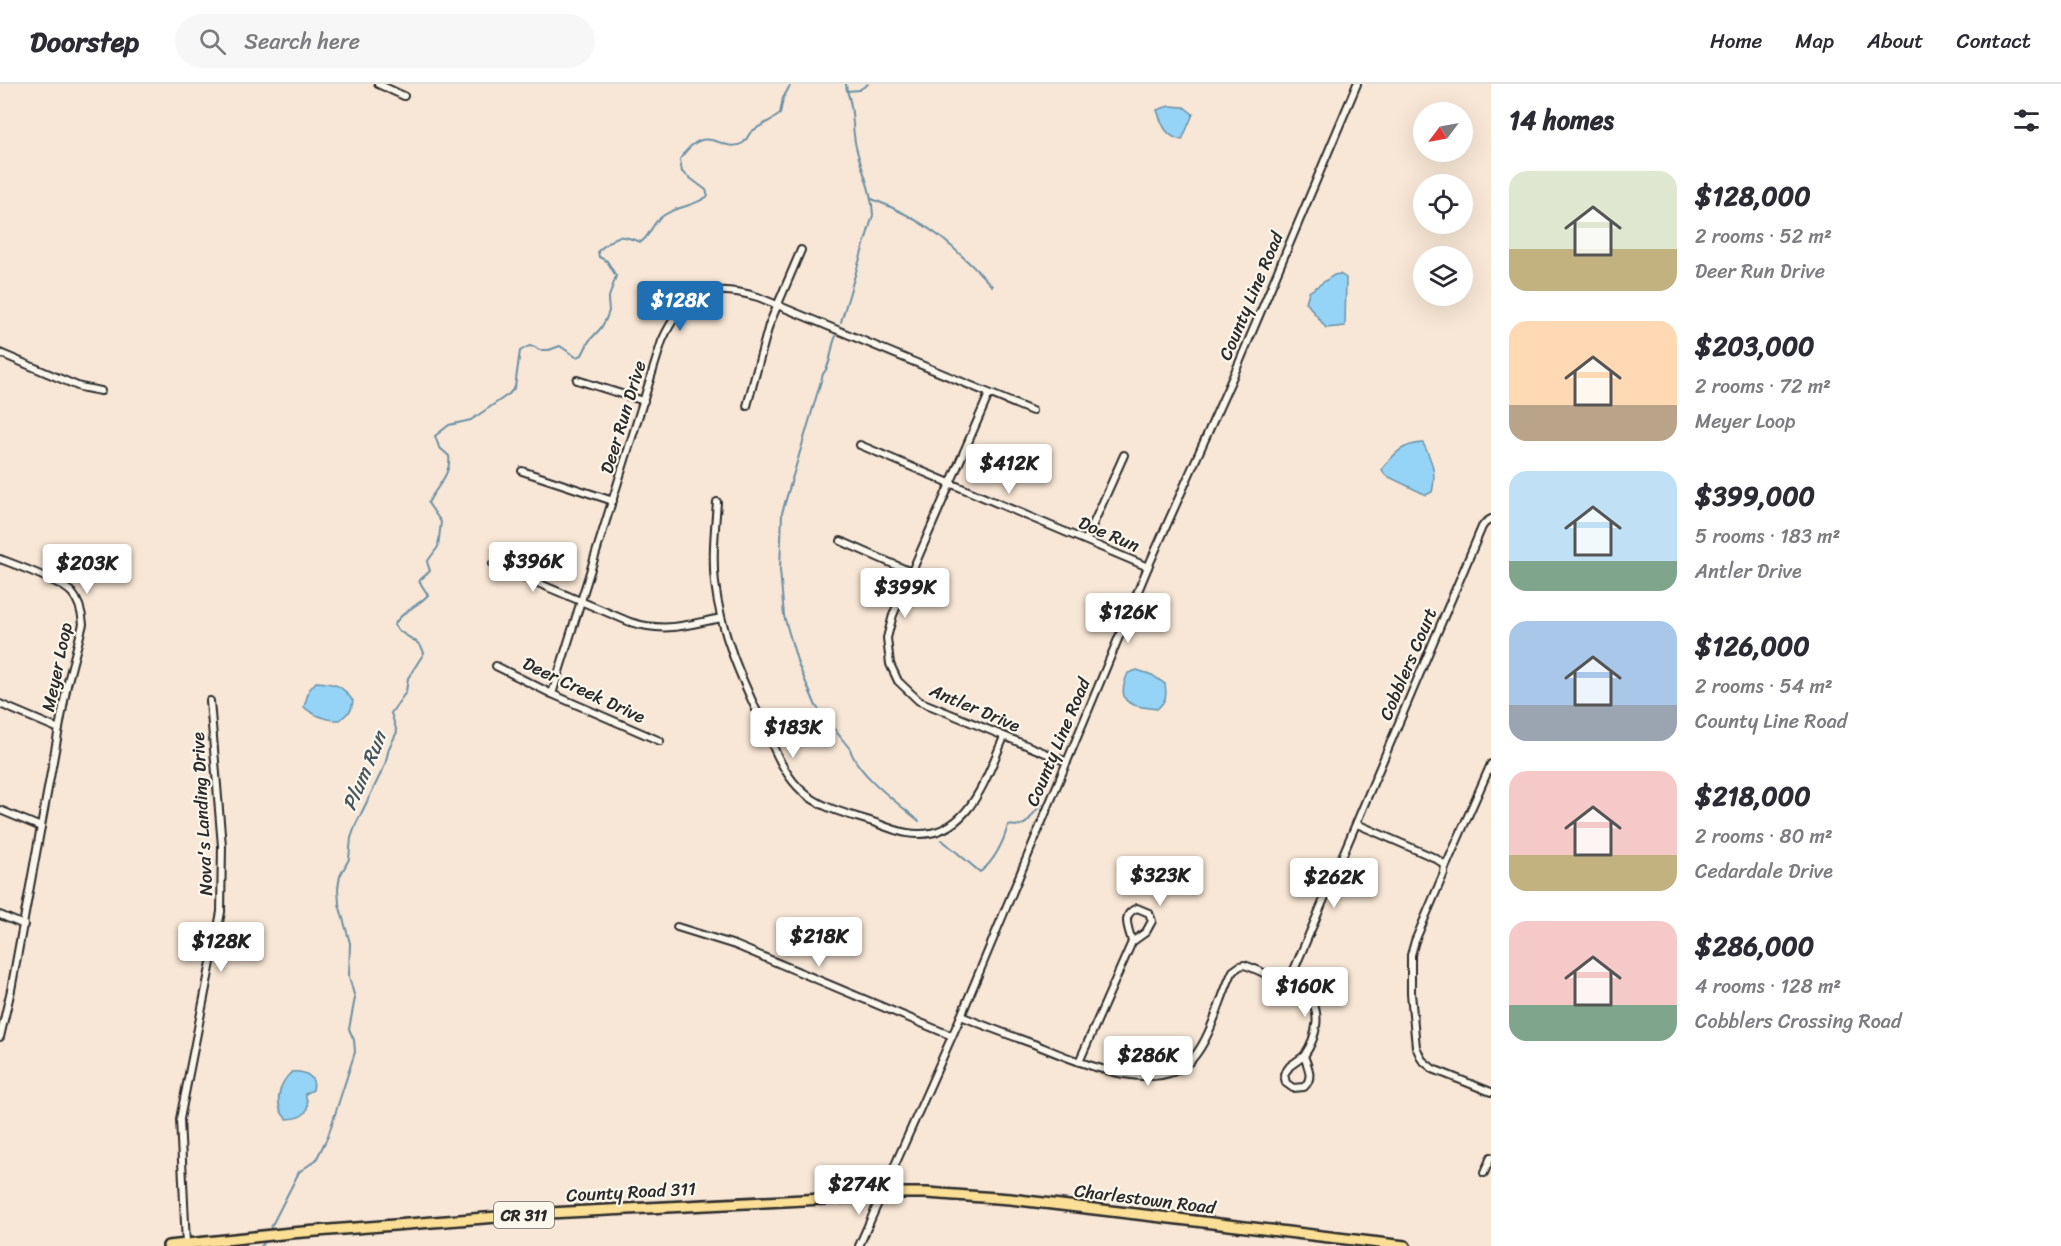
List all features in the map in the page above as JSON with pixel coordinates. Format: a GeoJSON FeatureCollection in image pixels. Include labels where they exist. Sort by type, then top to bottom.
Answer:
{"type":"FeatureCollection","features":[{"type":"Feature","properties":{"kind":"main road","name":"Charlestown Road"},"geometry":{"type":"LineString","coordinates":[[880,1196],[927,1193],[1010,1199],[1405,1246]]}},
{"type":"Feature","properties":{"kind":"main road","name":"County Road 311"},"geometry":{"type":"LineString","coordinates":[[168,1246],[291,1233],[549,1213],[880,1196]]}},
{"type":"Feature","properties":{"kind":"street"},"geometry":{"type":"LineString","coordinates":[[378,84],[404,96]]}},
{"type":"Feature","properties":{"kind":"street","name":"County Line Road"},"geometry":{"type":"LineString","coordinates":[[859,1246],[961,1016],[1148,567],[1239,363],[1357,84]]}},
{"type":"Feature","properties":{"kind":"street"},"geometry":{"type":"LineString","coordinates":[[747,406],[777,304],[801,250]]}},
{"type":"Feature","properties":{"kind":"street","name":"Deer Run Drive"},"geometry":{"type":"LineString","coordinates":[[552,694],[662,341],[675,315],[685,304],[708,292],[725,289],[747,294],[777,304],[1032,411]]}},
{"type":"Feature","properties":{"kind":"street"},"geometry":{"type":"LineString","coordinates":[[0,352],[80,387],[101,391]]}},
{"type":"Feature","properties":{"kind":"street"},"geometry":{"type":"LineString","coordinates":[[578,381],[644,401]]}},
{"type":"Feature","properties":{"kind":"street","name":"Antler Drive"},"geometry":{"type":"LineString","coordinates":[[989,394],[893,615],[887,638],[890,664],[898,681],[919,701],[1066,762]]}},
{"type":"Feature","properties":{"kind":"street","name":"Doe Run"},"geometry":{"type":"LineString","coordinates":[[861,445],[1148,567]]}},
{"type":"Feature","properties":{"kind":"street"},"geometry":{"type":"LineString","coordinates":[[1086,540],[1124,455]]}},
{"type":"Feature","properties":{"kind":"street"},"geometry":{"type":"LineString","coordinates":[[522,471],[613,501]]}},
{"type":"Feature","properties":{"kind":"street"},"geometry":{"type":"LineString","coordinates":[[717,502],[715,582],[721,618],[739,674],[782,763],[794,783],[814,801],[895,830],[917,834],[931,833],[950,825],[973,805],[1004,737]]}},
{"type":"Feature","properties":{"kind":"street","name":"Cobblers Court"},"geometry":{"type":"LineString","coordinates":[[1288,984],[1482,527],[1491,519]]}},
{"type":"Feature","properties":{"kind":"street"},"geometry":{"type":"LineString","coordinates":[[841,541],[911,573]]}},
{"type":"Feature","properties":{"kind":"street","name":"Meyer Loop"},"geometry":{"type":"LineString","coordinates":[[0,559],[37,573],[71,591],[82,613],[83,624],[67,685],[24,925],[0,1037]]}},
{"type":"Feature","properties":{"kind":"street"},"geometry":{"type":"LineString","coordinates":[[493,564],[630,622],[650,628],[673,628],[721,618]]}},
{"type":"Feature","properties":{"kind":"street","name":"Deer Creek Drive"},"geometry":{"type":"LineString","coordinates":[[496,666],[552,694],[660,741]]}},
{"type":"Feature","properties":{"kind":"street","name":"Nova's Landing Drive"},"geometry":{"type":"LineString","coordinates":[[186,1244],[180,1119],[221,912],[222,846],[210,702]]}},
{"type":"Feature","properties":{"kind":"street"},"geometry":{"type":"LineString","coordinates":[[0,704],[59,729]]}},
{"type":"Feature","properties":{"kind":"street"},"geometry":{"type":"LineString","coordinates":[[1490,769],[1445,869],[1411,955],[1411,993],[1416,1047],[1422,1060],[1432,1069],[1491,1092]]}},
{"type":"Feature","properties":{"kind":"street"},"geometry":{"type":"LineString","coordinates":[[0,810],[41,827]]}},
{"type":"Feature","properties":{"kind":"street"},"geometry":{"type":"LineString","coordinates":[[1357,824],[1440,861],[1445,865],[1445,869]]}},
{"type":"Feature","properties":{"kind":"street"},"geometry":{"type":"LineString","coordinates":[[1079,1062],[1132,942],[1146,932],[1151,925],[1149,912],[1133,909],[1127,916],[1127,926],[1132,942]]}},
{"type":"Feature","properties":{"kind":"street"},"geometry":{"type":"LineString","coordinates":[[0,915],[24,925]]}},
{"type":"Feature","properties":{"kind":"street"},"geometry":{"type":"LineString","coordinates":[[677,927],[735,945],[952,1036]]}},
{"type":"Feature","properties":{"kind":"street"},"geometry":{"type":"LineString","coordinates":[[961,1016],[1079,1062],[1110,1071],[1155,1076],[1187,1065],[1198,1052],[1236,968],[1249,967],[1306,994],[1314,1005],[1315,1031],[1304,1056],[1290,1066],[1284,1074],[1286,1083],[1293,1088],[1305,1087],[1309,1081],[1310,1072],[1304,1056]]}},
{"type":"Feature","properties":{"kind":"street"},"geometry":{"type":"LineString","coordinates":[[1484,1173],[1491,1157]]}},
{"type":"Feature","properties":{"kind":"water"},"geometry":{"type":"Polygon","coordinates":[[[1169,106],[1184,107],[1193,114],[1182,140],[1168,133],[1161,121],[1157,110],[1169,106]]]}},
{"type":"Feature","properties":{"kind":"water"},"geometry":{"type":"Polygon","coordinates":[[[1340,274],[1346,278],[1345,326],[1326,328],[1306,302],[1309,292],[1334,275],[1340,274]]]}},
{"type":"Feature","properties":{"kind":"water"},"geometry":{"type":"Polygon","coordinates":[[[1423,443],[1434,473],[1432,492],[1426,495],[1385,475],[1382,469],[1404,447],[1423,443]]]}},
{"type":"Feature","properties":{"kind":"water"},"geometry":{"type":"Polygon","coordinates":[[[1137,670],[1152,675],[1165,684],[1165,698],[1157,709],[1132,704],[1124,697],[1124,683],[1128,673],[1137,670]]]}},
{"type":"Feature","properties":{"kind":"water"},"geometry":{"type":"Polygon","coordinates":[[[316,682],[337,686],[345,691],[353,701],[351,710],[340,720],[321,717],[304,707],[309,690],[316,682]]]}},
{"type":"Feature","properties":{"kind":"water"},"geometry":{"type":"Polygon","coordinates":[[[292,1072],[308,1075],[314,1085],[313,1090],[305,1094],[308,1105],[305,1113],[287,1119],[280,1108],[279,1095],[283,1082],[292,1072]]]}},
{"type":"Feature","properties":{"kind":"waterway","name":"Plum Run"},"geometry":{"type":"LineString","coordinates":[[271,1227],[299,1172],[316,1160],[328,1136],[355,1052],[354,1040],[349,1029],[355,998],[349,977],[350,943],[339,904],[338,888],[340,876],[349,859],[351,838],[356,824],[385,765],[389,748],[397,732],[391,713],[406,692],[408,678],[424,653],[419,644],[394,625],[401,616],[428,595],[419,581],[430,571],[427,562],[438,547],[441,522],[428,503],[446,475],[449,463],[449,456],[439,447],[435,436],[449,425],[471,420],[509,394],[515,387],[520,351],[529,346],[539,350],[549,350],[560,346],[576,357],[582,355],[589,341],[606,319],[609,311],[608,300],[616,276],[607,261],[599,257],[598,251],[618,237],[627,237],[641,242],[664,215],[708,196],[706,190],[682,172],[680,159],[690,147],[699,141],[707,139],[735,146],[743,143],[751,132],[780,114],[783,98],[791,84]]}},
{"type":"Feature","properties":{"kind":"waterway","name":"Plum Run"},"geometry":{"type":"LineString","coordinates":[[846,84],[847,91],[859,90],[868,84]]}},
{"type":"Feature","properties":{"kind":"waterway"},"geometry":{"type":"LineString","coordinates":[[841,322],[873,215],[869,190],[855,144],[847,91]]}},
{"type":"Feature","properties":{"kind":"waterway"},"geometry":{"type":"LineString","coordinates":[[872,199],[908,215],[938,235],[965,258],[992,286]]}},
{"type":"Feature","properties":{"kind":"waterway"},"geometry":{"type":"LineString","coordinates":[[836,336],[782,513],[780,570],[784,616],[798,664],[816,706],[850,749],[861,768],[890,797],[919,821]]}},
{"type":"Feature","properties":{"kind":"waterway"},"geometry":{"type":"LineString","coordinates":[[942,840],[980,872],[998,851],[1008,825],[1025,824],[1042,804]]}}]}
